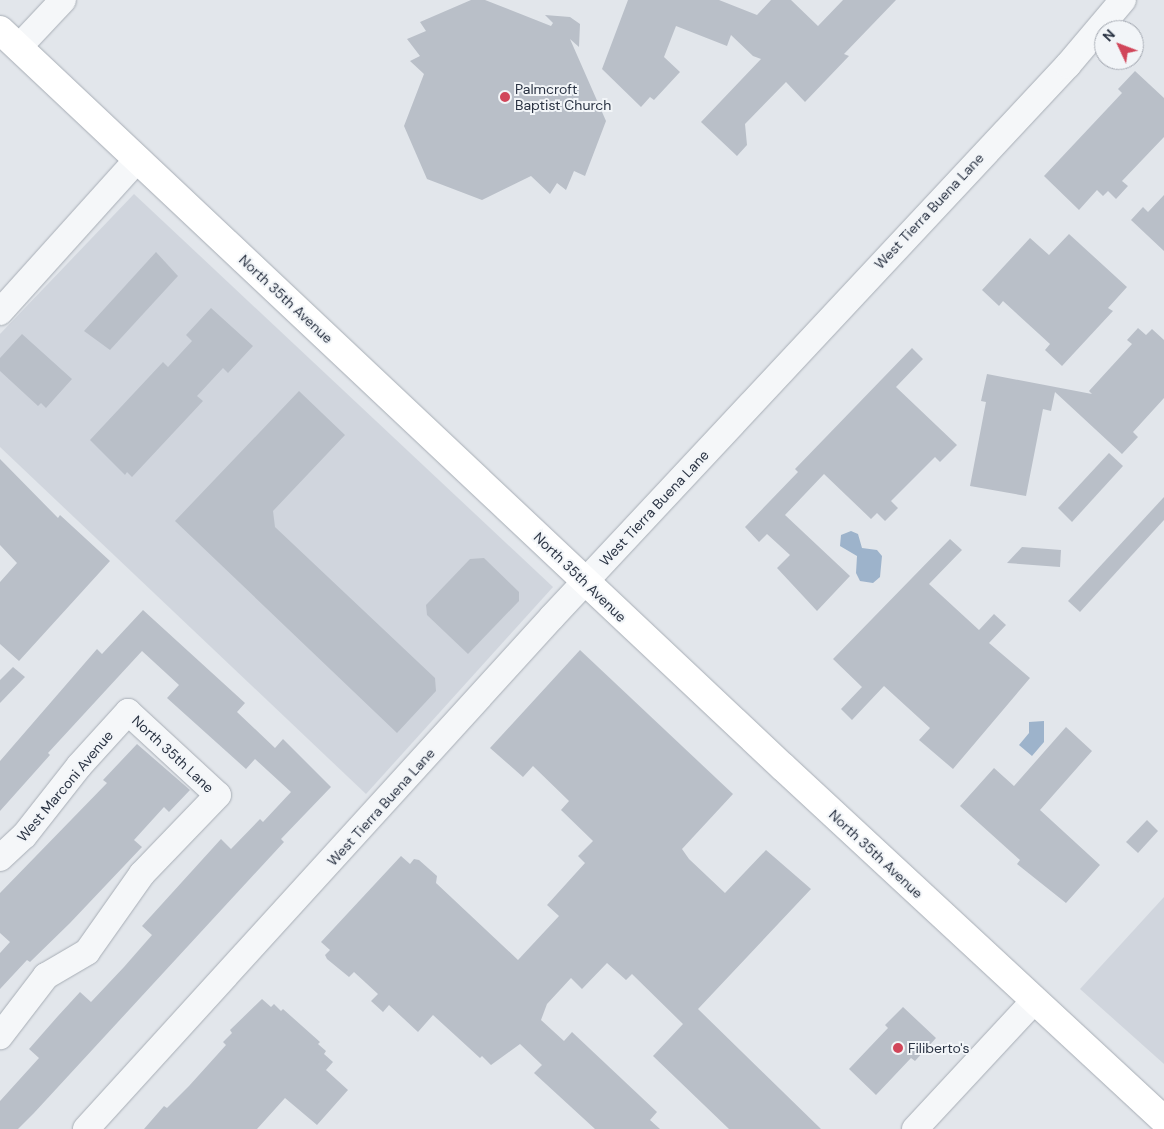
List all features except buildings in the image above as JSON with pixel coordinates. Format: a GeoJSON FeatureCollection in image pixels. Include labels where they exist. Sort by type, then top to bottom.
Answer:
{"type":"FeatureCollection","features":[{"type":"Feature","properties":{"kind":"main road","name":"North 35th Avenue"},"geometry":{"type":"LineString","coordinates":[[9,38],[586,582],[1164,1120]]}},
{"type":"Feature","properties":{"kind":"street"},"geometry":{"type":"LineString","coordinates":[[9,38],[63,0]]}},
{"type":"Feature","properties":{"kind":"street","name":"West Tierra Buena Lane"},"geometry":{"type":"LineString","coordinates":[[86,1129],[586,582],[905,237],[1068,66],[1123,0]]}},
{"type":"Feature","properties":{"kind":"street"},"geometry":{"type":"LineString","coordinates":[[0,312],[138,159]]}},
{"type":"Feature","properties":{"kind":"street","name":"North 35th Lane"},"geometry":{"type":"LineString","coordinates":[[0,1036],[46,976],[87,952],[142,874],[218,795],[128,712]]}},
{"type":"Feature","properties":{"kind":"street","name":"West Marconi Avenue"},"geometry":{"type":"LineString","coordinates":[[0,858],[24,836],[79,766],[128,712]]}},
{"type":"Feature","properties":{"kind":"street"},"geometry":{"type":"LineString","coordinates":[[916,1129],[1035,1000]]}},
{"type":"Feature","properties":{"kind":"shaded area"},"geometry":{"type":"Polygon","coordinates":[[[134,194],[553,587],[366,794],[0,447],[0,334],[134,194]]]}},
{"type":"Feature","properties":{"kind":"shaded area"},"geometry":{"type":"Polygon","coordinates":[[[1164,897],[1164,1064],[1080,989],[1164,897]]]}},
{"type":"Feature","properties":{"kind":"water"},"geometry":{"type":"Polygon","coordinates":[[[851,531],[858,534],[862,548],[877,550],[882,556],[880,577],[873,583],[860,581],[856,573],[857,556],[840,546],[841,535],[851,531]]]}},
{"type":"Feature","properties":{"kind":"water"},"geometry":{"type":"Polygon","coordinates":[[[1044,721],[1044,742],[1032,756],[1019,745],[1029,733],[1029,722],[1044,721]]]}},
{"type":"Feature","properties":{"kind":"place","name":"Palmcroft Baptist Church"},"geometry":{"type":"Point","coordinates":[505,97]}},
{"type":"Feature","properties":{"kind":"place","name":"Filiberto's"},"geometry":{"type":"Point","coordinates":[898,1048]}}]}
